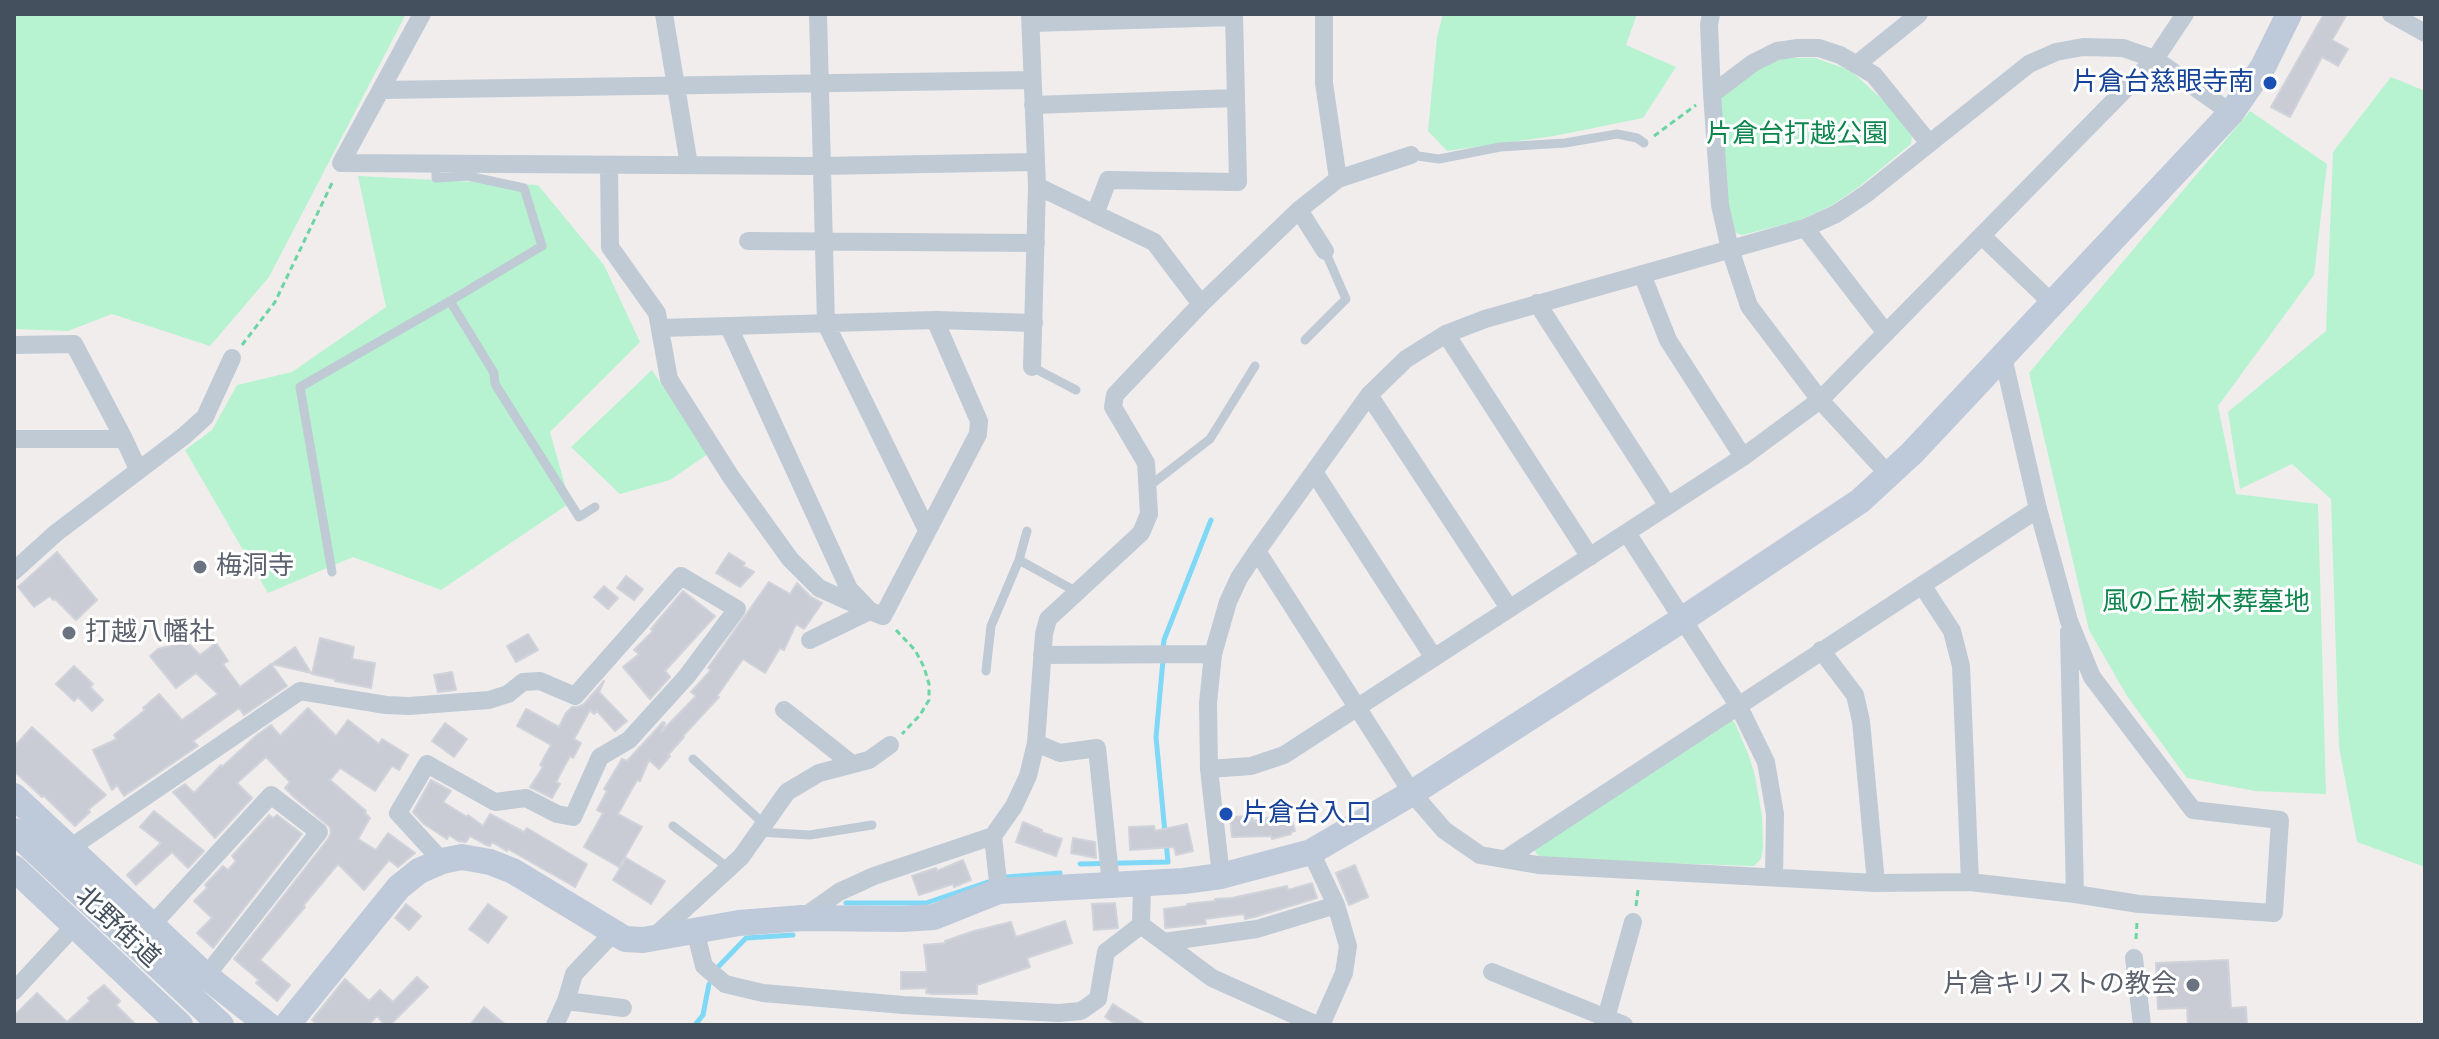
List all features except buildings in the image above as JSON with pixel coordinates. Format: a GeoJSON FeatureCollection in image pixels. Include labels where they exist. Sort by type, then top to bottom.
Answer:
{"type":"FeatureCollection","features":[{"type":"Feature","properties":{"kind":"street"},"geometry":{"type":"LineString","coordinates":[[422,14],[341,163],[822,166],[1035,162]]}},
{"type":"Feature","properties":{"kind":"street"},"geometry":{"type":"LineString","coordinates":[[664,14],[689,165]]}},
{"type":"Feature","properties":{"kind":"street"},"geometry":{"type":"LineString","coordinates":[[818,14],[826,324],[927,530]]}},
{"type":"Feature","properties":{"kind":"street"},"geometry":{"type":"LineString","coordinates":[[1324,14],[1324,83],[1338,179]]}},
{"type":"Feature","properties":{"kind":"street"},"geometry":{"type":"LineString","coordinates":[[1711,14],[1712,94],[1720,205],[1730,249],[1749,306],[1820,400],[1889,475]]}},
{"type":"Feature","properties":{"kind":"street"},"geometry":{"type":"LineString","coordinates":[[1857,64],[1919,14]]}},
{"type":"Feature","properties":{"kind":"street"},"geometry":{"type":"LineString","coordinates":[[1209,769],[1251,766],[1284,755],[1743,457],[1820,400],[2155,59],[2185,14]]}},
{"type":"Feature","properties":{"kind":"street"},"geometry":{"type":"LineString","coordinates":[[287,1025],[399,887],[419,871],[462,857],[490,862],[513,871],[625,939],[653,938],[739,923],[802,918],[934,917],[999,891],[1109,871],[1142,884],[1184,881],[1221,876],[1311,852],[1412,793],[1860,501],[2003,357],[2231,113],[2263,67],[2289,14]]}},
{"type":"Feature","properties":{"kind":"street"},"geometry":{"type":"LineString","coordinates":[[1032,367],[1037,186],[1030,19],[1234,15],[1238,182],[1108,180],[1095,214]]}},
{"type":"Feature","properties":{"kind":"street"},"geometry":{"type":"LineString","coordinates":[[2400,16],[2425,33]]}},
{"type":"Feature","properties":{"kind":"street"},"geometry":{"type":"LineString","coordinates":[[1221,876],[1209,769],[1208,703],[1213,654],[1228,602],[1257,551],[1369,395],[1406,359],[1446,334],[1537,303],[1805,228],[1836,214],[1866,194],[2029,64],[2056,52],[2083,47],[2123,48],[2155,59],[2231,113]]}},
{"type":"Feature","properties":{"kind":"street"},"geometry":{"type":"LineString","coordinates":[[1712,94],[1753,63],[1777,51],[1819,48],[1840,55],[1874,75],[1929,143]]}},
{"type":"Feature","properties":{"kind":"street"},"geometry":{"type":"LineString","coordinates":[[381,90],[1032,80]]}},
{"type":"Feature","properties":{"kind":"street"},"geometry":{"type":"LineString","coordinates":[[1033,105],[1235,98]]}},
{"type":"Feature","properties":{"kind":"street"},"geometry":{"type":"LineString","coordinates":[[802,918],[839,892],[874,876],[993,836],[1014,806],[1028,776],[1036,743],[1042,655],[1048,619],[1141,533],[1149,514],[1146,463],[1113,407],[1115,395],[1201,304],[1299,210],[1338,179],[1411,155]]}},
{"type":"Feature","properties":{"kind":"street"},"geometry":{"type":"LineString","coordinates":[[609,166],[610,247],[657,313],[669,379],[731,477],[782,547],[819,588],[876,614]]}},
{"type":"Feature","properties":{"kind":"street"},"geometry":{"type":"LineString","coordinates":[[1037,186],[1154,242],[1201,304]]}},
{"type":"Feature","properties":{"kind":"street"},"geometry":{"type":"LineString","coordinates":[[1299,210],[1325,251]]}},
{"type":"Feature","properties":{"kind":"street"},"geometry":{"type":"LineString","coordinates":[[1805,228],[1886,333]]}},
{"type":"Feature","properties":{"kind":"street"},"geometry":{"type":"LineString","coordinates":[[1982,236],[2052,303]]}},
{"type":"Feature","properties":{"kind":"street"},"geometry":{"type":"LineString","coordinates":[[748,241],[1036,243]]}},
{"type":"Feature","properties":{"kind":"street"},"geometry":{"type":"LineString","coordinates":[[1642,274],[1668,340],[1743,457]]}},
{"type":"Feature","properties":{"kind":"street"},"geometry":{"type":"LineString","coordinates":[[1537,303],[1668,506]]}},
{"type":"Feature","properties":{"kind":"street"},"geometry":{"type":"LineString","coordinates":[[660,328],[935,320],[1034,323]]}},
{"type":"Feature","properties":{"kind":"street"},"geometry":{"type":"LineString","coordinates":[[810,640],[876,614],[927,530],[978,434],[979,421],[935,320]]}},
{"type":"Feature","properties":{"kind":"street"},"geometry":{"type":"LineString","coordinates":[[729,327],[849,589],[876,614]]}},
{"type":"Feature","properties":{"kind":"street"},"geometry":{"type":"LineString","coordinates":[[1446,334],[1590,557]]}},
{"type":"Feature","properties":{"kind":"street"},"geometry":{"type":"LineString","coordinates":[[14,345],[74,344],[138,469]]}},
{"type":"Feature","properties":{"kind":"street"},"geometry":{"type":"LineString","coordinates":[[1257,551],[1412,793],[1444,830],[1480,855],[1538,865],[1876,883],[1970,882],[2139,904],[2274,913],[2280,820],[2193,810],[2092,677],[2069,621],[2038,509],[2003,357]]}},
{"type":"Feature","properties":{"kind":"street"},"geometry":{"type":"LineString","coordinates":[[14,571],[56,533],[205,417],[232,358]]}},
{"type":"Feature","properties":{"kind":"street"},"geometry":{"type":"LineString","coordinates":[[1369,395],[1509,608]]}},
{"type":"Feature","properties":{"kind":"street"},"geometry":{"type":"LineString","coordinates":[[14,439],[124,439]]}},
{"type":"Feature","properties":{"kind":"street"},"geometry":{"type":"LineString","coordinates":[[1314,472],[1434,658]]}},
{"type":"Feature","properties":{"kind":"street"},"geometry":{"type":"LineString","coordinates":[[1507,858],[2038,509]]}},
{"type":"Feature","properties":{"kind":"street"},"geometry":{"type":"LineString","coordinates":[[1627,533],[1738,705],[1766,762],[1775,814],[1774,877]]}},
{"type":"Feature","properties":{"kind":"street"},"geometry":{"type":"LineString","coordinates":[[70,848],[300,691],[409,706],[489,700],[508,694],[523,682],[540,681],[575,696],[681,576],[737,609],[687,676],[629,740],[600,757],[573,817],[557,814],[526,798],[495,802],[427,764],[398,813],[442,861]]}},
{"type":"Feature","properties":{"kind":"street"},"geometry":{"type":"LineString","coordinates":[[1922,585],[1952,631],[1961,666],[1970,882]]}},
{"type":"Feature","properties":{"kind":"street"},"geometry":{"type":"LineString","coordinates":[[2069,621],[2075,894]]}},
{"type":"Feature","properties":{"kind":"street"},"geometry":{"type":"LineString","coordinates":[[1821,650],[1855,695],[1861,721],[1876,883]]}},
{"type":"Feature","properties":{"kind":"street"},"geometry":{"type":"LineString","coordinates":[[1042,655],[1213,654]]}},
{"type":"Feature","properties":{"kind":"street"},"geometry":{"type":"LineString","coordinates":[[784,710],[852,764]]}},
{"type":"Feature","properties":{"kind":"street"},"geometry":{"type":"LineString","coordinates":[[1036,743],[1060,753],[1097,748],[1109,871]]}},
{"type":"Feature","properties":{"kind":"street"},"geometry":{"type":"LineString","coordinates":[[653,938],[730,869],[787,792],[819,773],[869,760],[890,745]]}},
{"type":"Feature","properties":{"kind":"street"},"geometry":{"type":"LineString","coordinates":[[152,925],[271,795],[319,832],[206,976]]}},
{"type":"Feature","properties":{"kind":"street"},"geometry":{"type":"LineString","coordinates":[[14,796],[206,976],[268,1025]]}},
{"type":"Feature","properties":{"kind":"street","name":"北野街道"},"geometry":{"type":"LineString","coordinates":[[14,831],[221,1025]]}},
{"type":"Feature","properties":{"kind":"street"},"geometry":{"type":"LineString","coordinates":[[993,836],[999,891]]}},
{"type":"Feature","properties":{"kind":"street"},"geometry":{"type":"LineString","coordinates":[[1141,925],[1212,978],[1319,1025],[1344,973],[1348,946],[1336,905],[1311,852]]}},
{"type":"Feature","properties":{"kind":"street"},"geometry":{"type":"LineString","coordinates":[[14,868],[75,925],[166,1020]]}},
{"type":"Feature","properties":{"kind":"street"},"geometry":{"type":"LineString","coordinates":[[1141,925],[1142,884]]}},
{"type":"Feature","properties":{"kind":"street"},"geometry":{"type":"LineString","coordinates":[[1164,942],[1257,929],[1336,905]]}},
{"type":"Feature","properties":{"kind":"street"},"geometry":{"type":"LineString","coordinates":[[1492,972],[1615,1021],[1633,922]]}},
{"type":"Feature","properties":{"kind":"street"},"geometry":{"type":"LineString","coordinates":[[14,991],[75,925]]}},
{"type":"Feature","properties":{"kind":"street"},"geometry":{"type":"LineString","coordinates":[[695,930],[704,966],[725,984],[763,993],[1056,1019],[1081,1011],[1098,999],[1106,952],[1141,925]]}},
{"type":"Feature","properties":{"kind":"street"},"geometry":{"type":"LineString","coordinates":[[555,1025],[574,974],[613,933]]}},
{"type":"Feature","properties":{"kind":"street"},"geometry":{"type":"LineString","coordinates":[[2134,958],[2142,1025]]}},
{"type":"Feature","properties":{"kind":"street"},"geometry":{"type":"LineString","coordinates":[[566,1001],[623,1008]]}},
{"type":"Feature","properties":{"kind":"lane"},"geometry":{"type":"LineString","coordinates":[[1411,155],[1439,159],[1500,147],[1565,143],[1617,134],[1637,138],[1644,143]]}},
{"type":"Feature","properties":{"kind":"lane"},"geometry":{"type":"LineString","coordinates":[[332,572],[300,387],[542,246],[524,188],[468,176],[436,178],[436,164]]}},
{"type":"Feature","properties":{"kind":"lane"},"geometry":{"type":"LineString","coordinates":[[1305,340],[1346,299],[1325,251]]}},
{"type":"Feature","properties":{"kind":"lane"},"geometry":{"type":"LineString","coordinates":[[450,301],[494,373],[495,384],[579,517],[595,507]]}},
{"type":"Feature","properties":{"kind":"lane"},"geometry":{"type":"LineString","coordinates":[[1146,489],[1210,439],[1255,366]]}},
{"type":"Feature","properties":{"kind":"lane"},"geometry":{"type":"LineString","coordinates":[[1032,367],[1076,390]]}},
{"type":"Feature","properties":{"kind":"lane"},"geometry":{"type":"LineString","coordinates":[[986,671],[991,626],[1019,560],[1027,531]]}},
{"type":"Feature","properties":{"kind":"lane"},"geometry":{"type":"LineString","coordinates":[[1019,560],[1077,592]]}},
{"type":"Feature","properties":{"kind":"lane"},"geometry":{"type":"LineString","coordinates":[[693,759],[761,828],[810,835],[872,825]]}},
{"type":"Feature","properties":{"kind":"lane"},"geometry":{"type":"LineString","coordinates":[[673,826],[730,869]]}},
{"type":"Feature","properties":{"kind":"path"},"geometry":{"type":"LineString","coordinates":[[1644,143],[1712,94]]}},
{"type":"Feature","properties":{"kind":"path"},"geometry":{"type":"LineString","coordinates":[[232,358],[275,302],[341,163]]}},
{"type":"Feature","properties":{"kind":"path"},"geometry":{"type":"LineString","coordinates":[[876,614],[915,650],[929,684],[929,700],[920,715],[890,745]]}},
{"type":"Feature","properties":{"kind":"path"},"geometry":{"type":"LineString","coordinates":[[1633,922],[1641,870]]}},
{"type":"Feature","properties":{"kind":"path"},"geometry":{"type":"LineString","coordinates":[[2134,958],[2139,904]]}},
{"type":"Feature","properties":{"kind":"green space"},"geometry":{"type":"Polygon","coordinates":[[[14,14],[406,14],[269,277],[210,346],[112,314],[68,331],[14,329],[14,14]]]}},
{"type":"Feature","properties":{"kind":"green space"},"geometry":{"type":"Polygon","coordinates":[[[1443,14],[1637,14],[1626,45],[1676,67],[1643,118],[1554,136],[1447,151],[1428,131],[1437,37],[1443,14]]]}},
{"type":"Feature","properties":{"kind":"green space","name":"片倉台打越公園"},"geometry":{"type":"Polygon","coordinates":[[[1785,58],[1815,58],[1850,70],[1884,101],[1912,135],[1911,144],[1831,206],[1798,221],[1742,235],[1733,228],[1724,193],[1721,93],[1760,67],[1785,58]]]}},
{"type":"Feature","properties":{"kind":"green space"},"geometry":{"type":"Polygon","coordinates":[[[2391,77],[2425,91],[2425,867],[2357,842],[2339,747],[2331,499],[2292,464],[2240,489],[2228,412],[2326,331],[2333,152],[2391,77]]]}},
{"type":"Feature","properties":{"kind":"green space","name":"風の丘樹木葬墓地"},"geometry":{"type":"Polygon","coordinates":[[[2250,111],[2327,164],[2314,275],[2218,406],[2236,494],[2318,504],[2326,794],[2255,791],[2187,778],[2127,696],[2089,630],[2029,373],[2250,111]]]}},
{"type":"Feature","properties":{"kind":"green space"},"geometry":{"type":"Polygon","coordinates":[[[358,176],[538,185],[604,265],[640,342],[550,432],[570,503],[441,590],[353,557],[268,593],[185,450],[212,430],[237,385],[292,372],[386,307],[358,176]]]}},
{"type":"Feature","properties":{"kind":"green space"},"geometry":{"type":"Polygon","coordinates":[[[652,370],[708,454],[670,480],[620,494],[571,447],[652,370]]]}},
{"type":"Feature","properties":{"kind":"green space"},"geometry":{"type":"Polygon","coordinates":[[[1730,718],[1749,756],[1762,816],[1763,848],[1761,859],[1754,866],[1542,859],[1536,853],[1534,847],[1730,718]]]}},
{"type":"Feature","properties":{"kind":"waterway"},"geometry":{"type":"LineString","coordinates":[[1163,650],[1164,640],[1211,520]]}},
{"type":"Feature","properties":{"kind":"waterway"},"geometry":{"type":"LineString","coordinates":[[1163,660],[1156,737],[1165,833]]}},
{"type":"Feature","properties":{"kind":"waterway"},"geometry":{"type":"LineString","coordinates":[[1080,864],[1168,862],[1166,843]]}},
{"type":"Feature","properties":{"kind":"waterway"},"geometry":{"type":"LineString","coordinates":[[1006,877],[1060,873]]}},
{"type":"Feature","properties":{"kind":"waterway"},"geometry":{"type":"LineString","coordinates":[[846,903],[926,903],[988,882]]}},
{"type":"Feature","properties":{"kind":"waterway"},"geometry":{"type":"LineString","coordinates":[[718,967],[746,938],[793,935]]}},
{"type":"Feature","properties":{"kind":"waterway"},"geometry":{"type":"LineString","coordinates":[[695,1025],[703,1015],[709,984]]}},
{"type":"Feature","properties":{"kind":"place","name":"片倉台慈眼寺南"},"geometry":{"type":"Point","coordinates":[2270,83]}},
{"type":"Feature","properties":{"kind":"place","name":"梅洞寺"},"geometry":{"type":"Point","coordinates":[200,567]}},
{"type":"Feature","properties":{"kind":"place","name":"打越八幡社"},"geometry":{"type":"Point","coordinates":[69,633]}},
{"type":"Feature","properties":{"kind":"place","name":"片倉台入口"},"geometry":{"type":"Point","coordinates":[1226,814]}},
{"type":"Feature","properties":{"kind":"place","name":"片倉キリストの教会"},"geometry":{"type":"Point","coordinates":[2193,985]}}]}
